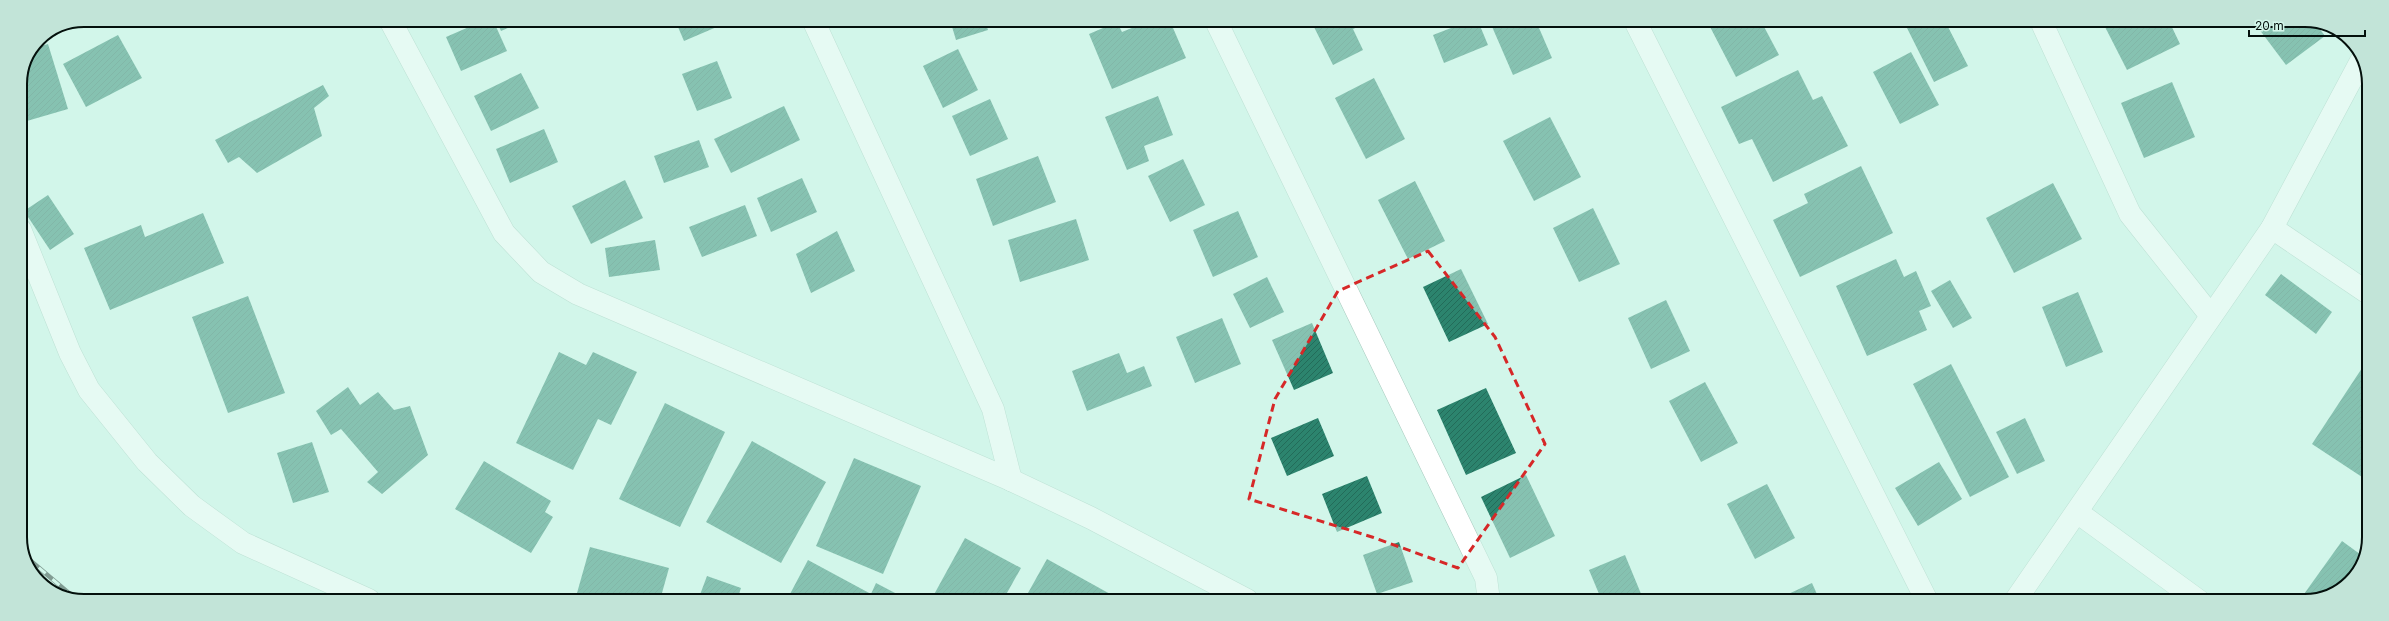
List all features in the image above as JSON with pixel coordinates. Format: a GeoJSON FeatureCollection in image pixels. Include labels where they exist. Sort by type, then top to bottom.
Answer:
{"type":"FeatureCollection","features":[{"type":"Feature","properties":{"kind":"street"},"geometry":{"type":"LineString","coordinates":[[394,27],[504,233],[541,272],[578,294],[1011,480],[1091,518],[1236,594]]}},
{"type":"Feature","properties":{"kind":"street"},"geometry":{"type":"LineString","coordinates":[[816,27],[993,409],[1011,480]]}},
{"type":"Feature","properties":{"kind":"street"},"geometry":{"type":"LineString","coordinates":[[1219,27],[1486,578],[1488,594]]}},
{"type":"Feature","properties":{"kind":"street"},"geometry":{"type":"LineString","coordinates":[[1637,27],[1923,594]]}},
{"type":"Feature","properties":{"kind":"street"},"geometry":{"type":"LineString","coordinates":[[2044,27],[2130,214],[2211,316]]}},
{"type":"Feature","properties":{"kind":"street"},"geometry":{"type":"LineString","coordinates":[[2020,594],[2272,228],[2359,65]]}},
{"type":"Feature","properties":{"kind":"street"},"geometry":{"type":"LineString","coordinates":[[2272,228],[2362,289]]}},
{"type":"Feature","properties":{"kind":"street"},"geometry":{"type":"LineString","coordinates":[[27,246],[70,353],[89,390],[147,462],[192,506],[244,543],[356,594]]}},
{"type":"Feature","properties":{"kind":"street"},"geometry":{"type":"LineString","coordinates":[[2077,512],[2189,594]]}},
{"type":"Feature","properties":{"kind":"highlighted area"},"geometry":{"type":"Polygon","coordinates":[[[1428,251],[1495,337],[1545,444],[1458,568],[1372,537],[1249,499],[1275,399],[1338,291],[1428,251]]]}},
{"type":"Feature","properties":{"kind":"building"},"geometry":{"type":"Polygon","coordinates":[[[469,27],[496,27],[507,51],[461,71],[446,37],[469,27]]]}},
{"type":"Feature","properties":{"kind":"building"},"geometry":{"type":"Polygon","coordinates":[[[499,27],[510,27],[501,31],[499,27]]]}},
{"type":"Feature","properties":{"kind":"building"},"geometry":{"type":"Polygon","coordinates":[[[678,27],[717,27],[684,41],[678,27]]]}},
{"type":"Feature","properties":{"kind":"building"},"geometry":{"type":"Polygon","coordinates":[[[952,27],[987,27],[988,30],[956,40],[952,27]]]}},
{"type":"Feature","properties":{"kind":"building"},"geometry":{"type":"Polygon","coordinates":[[[1105,27],[1120,27],[1122,32],[1134,27],[1173,27],[1186,58],[1112,89],[1089,34],[1105,27]]]}},
{"type":"Feature","properties":{"kind":"building"},"geometry":{"type":"Polygon","coordinates":[[[1314,27],[1358,27],[1353,29],[1363,50],[1333,65],[1314,27]]]}},
{"type":"Feature","properties":{"kind":"building"},"geometry":{"type":"Polygon","coordinates":[[[1454,27],[1480,27],[1488,45],[1444,63],[1433,35],[1454,27]]]}},
{"type":"Feature","properties":{"kind":"building"},"geometry":{"type":"Polygon","coordinates":[[[1492,27],[1539,27],[1552,58],[1513,75],[1492,27]]]}},
{"type":"Feature","properties":{"kind":"building"},"geometry":{"type":"Polygon","coordinates":[[[1710,27],[1764,27],[1779,55],[1736,77],[1710,27]]]}},
{"type":"Feature","properties":{"kind":"building"},"geometry":{"type":"Polygon","coordinates":[[[1906,27],[1948,27],[1968,66],[1934,82],[1906,27]]]}},
{"type":"Feature","properties":{"kind":"building"},"geometry":{"type":"Polygon","coordinates":[[[2105,27],[2172,27],[2180,44],[2127,70],[2105,27]]]}},
{"type":"Feature","properties":{"kind":"building"},"geometry":{"type":"Polygon","coordinates":[[[2258,27],[2305,27],[2320,29],[2325,36],[2286,65],[2258,27]]]}},
{"type":"Feature","properties":{"kind":"building"},"geometry":{"type":"Polygon","coordinates":[[[118,35],[142,78],[86,107],[63,64],[118,35]]]}},
{"type":"Feature","properties":{"kind":"building"},"geometry":{"type":"Polygon","coordinates":[[[48,44],[68,109],[27,121],[28,73],[31,62],[43,46],[48,44]]]}},
{"type":"Feature","properties":{"kind":"building"},"geometry":{"type":"Polygon","coordinates":[[[958,49],[978,90],[943,108],[923,66],[958,49]]]}},
{"type":"Feature","properties":{"kind":"building"},"geometry":{"type":"Polygon","coordinates":[[[1911,52],[1939,105],[1900,124],[1873,72],[1911,52]]]}},
{"type":"Feature","properties":{"kind":"building"},"geometry":{"type":"Polygon","coordinates":[[[717,61],[732,98],[697,111],[682,74],[717,61]]]}},
{"type":"Feature","properties":{"kind":"building"},"geometry":{"type":"Polygon","coordinates":[[[1798,70],[1813,100],[1822,96],[1848,146],[1773,182],[1752,139],[1739,144],[1721,107],[1798,70]]]}},
{"type":"Feature","properties":{"kind":"building"},"geometry":{"type":"Polygon","coordinates":[[[521,73],[539,108],[491,131],[474,96],[521,73]]]}},
{"type":"Feature","properties":{"kind":"building"},"geometry":{"type":"Polygon","coordinates":[[[1374,78],[1405,139],[1366,159],[1335,98],[1374,78]]]}},
{"type":"Feature","properties":{"kind":"building"},"geometry":{"type":"Polygon","coordinates":[[[2172,82],[2195,137],[2144,158],[2121,103],[2172,82]]]}},
{"type":"Feature","properties":{"kind":"building"},"geometry":{"type":"Polygon","coordinates":[[[323,85],[329,96],[314,108],[322,136],[257,173],[239,157],[228,163],[215,140],[323,85]]]}},
{"type":"Feature","properties":{"kind":"building"},"geometry":{"type":"Polygon","coordinates":[[[1158,96],[1173,135],[1144,146],[1149,161],[1127,170],[1105,117],[1158,96]]]}},
{"type":"Feature","properties":{"kind":"building"},"geometry":{"type":"Polygon","coordinates":[[[990,99],[1008,139],[970,156],[952,116],[990,99]]]}},
{"type":"Feature","properties":{"kind":"building"},"geometry":{"type":"Polygon","coordinates":[[[784,106],[800,140],[731,173],[714,139],[784,106]]]}},
{"type":"Feature","properties":{"kind":"building"},"geometry":{"type":"Polygon","coordinates":[[[1550,117],[1581,177],[1534,201],[1503,141],[1550,117]]]}},
{"type":"Feature","properties":{"kind":"building"},"geometry":{"type":"Polygon","coordinates":[[[544,129],[558,162],[510,183],[496,149],[544,129]]]}},
{"type":"Feature","properties":{"kind":"building"},"geometry":{"type":"Polygon","coordinates":[[[699,140],[709,167],[664,183],[654,156],[699,140]]]}},
{"type":"Feature","properties":{"kind":"building"},"geometry":{"type":"Polygon","coordinates":[[[1038,156],[1056,202],[993,226],[976,179],[1038,156]]]}},
{"type":"Feature","properties":{"kind":"building"},"geometry":{"type":"Polygon","coordinates":[[[1183,159],[1205,205],[1170,222],[1148,176],[1183,159]]]}},
{"type":"Feature","properties":{"kind":"building"},"geometry":{"type":"Polygon","coordinates":[[[1861,166],[1893,233],[1800,277],[1773,220],[1808,203],[1804,194],[1861,166]]]}},
{"type":"Feature","properties":{"kind":"building"},"geometry":{"type":"Polygon","coordinates":[[[802,178],[817,212],[771,232],[757,198],[802,178]]]}},
{"type":"Feature","properties":{"kind":"building"},"geometry":{"type":"Polygon","coordinates":[[[625,180],[643,218],[591,244],[572,206],[625,180]]]}},
{"type":"Feature","properties":{"kind":"building"},"geometry":{"type":"Polygon","coordinates":[[[1415,181],[1445,241],[1408,259],[1378,200],[1415,181]]]}},
{"type":"Feature","properties":{"kind":"building"},"geometry":{"type":"Polygon","coordinates":[[[2053,183],[2082,239],[2014,273],[1986,218],[2053,183]]]}},
{"type":"Feature","properties":{"kind":"building"},"geometry":{"type":"Polygon","coordinates":[[[48,195],[74,234],[50,250],[27,216],[27,209],[48,195]]]}},
{"type":"Feature","properties":{"kind":"building"},"geometry":{"type":"Polygon","coordinates":[[[745,205],[757,236],[702,257],[689,227],[745,205]]]}},
{"type":"Feature","properties":{"kind":"building"},"geometry":{"type":"Polygon","coordinates":[[[1593,208],[1620,264],[1579,282],[1553,228],[1593,208]]]}},
{"type":"Feature","properties":{"kind":"building"},"geometry":{"type":"Polygon","coordinates":[[[1238,211],[1258,257],[1213,277],[1193,230],[1238,211]]]}},
{"type":"Feature","properties":{"kind":"building"},"geometry":{"type":"Polygon","coordinates":[[[203,213],[224,263],[110,310],[84,248],[141,225],[145,237],[203,213]]]}},
{"type":"Feature","properties":{"kind":"building"},"geometry":{"type":"Polygon","coordinates":[[[1076,219],[1089,260],[1020,282],[1008,240],[1076,219]]]}},
{"type":"Feature","properties":{"kind":"building"},"geometry":{"type":"Polygon","coordinates":[[[837,231],[855,271],[811,293],[796,254],[837,231]]]}},
{"type":"Feature","properties":{"kind":"building"},"geometry":{"type":"Polygon","coordinates":[[[655,240],[660,270],[609,277],[605,248],[655,240]]]}},
{"type":"Feature","properties":{"kind":"building"},"geometry":{"type":"Polygon","coordinates":[[[1896,259],[1904,277],[1916,271],[1931,306],[1919,311],[1927,330],[1867,356],[1836,286],[1896,259]]]}},
{"type":"Feature","properties":{"kind":"building"},"geometry":{"type":"Polygon","coordinates":[[[1461,269],[1488,324],[1449,342],[1423,287],[1461,269]]]}},
{"type":"Feature","properties":{"kind":"building"},"geometry":{"type":"Polygon","coordinates":[[[2281,274],[2332,312],[2316,334],[2265,295],[2281,274]]]}},
{"type":"Feature","properties":{"kind":"building"},"geometry":{"type":"Polygon","coordinates":[[[1267,277],[1284,312],[1250,328],[1233,294],[1267,277]]]}},
{"type":"Feature","properties":{"kind":"building"},"geometry":{"type":"Polygon","coordinates":[[[1950,280],[1972,318],[1953,328],[1931,291],[1950,280]]]}},
{"type":"Feature","properties":{"kind":"building"},"geometry":{"type":"Polygon","coordinates":[[[2078,292],[2103,352],[2066,367],[2042,307],[2078,292]]]}},
{"type":"Feature","properties":{"kind":"building"},"geometry":{"type":"Polygon","coordinates":[[[248,296],[285,393],[228,413],[192,317],[248,296]]]}},
{"type":"Feature","properties":{"kind":"building"},"geometry":{"type":"Polygon","coordinates":[[[1666,300],[1690,351],[1651,369],[1628,318],[1666,300]]]}},
{"type":"Feature","properties":{"kind":"building"},"geometry":{"type":"Polygon","coordinates":[[[1222,318],[1241,364],[1195,383],[1176,337],[1222,318]]]}},
{"type":"Feature","properties":{"kind":"building"},"geometry":{"type":"Polygon","coordinates":[[[1312,323],[1333,373],[1294,390],[1272,340],[1312,323]]]}},
{"type":"Feature","properties":{"kind":"building"},"geometry":{"type":"Polygon","coordinates":[[[559,352],[586,365],[593,352],[637,372],[611,425],[598,419],[573,470],[516,443],[559,352]]]}},
{"type":"Feature","properties":{"kind":"building"},"geometry":{"type":"Polygon","coordinates":[[[1119,353],[1127,373],[1144,366],[1152,386],[1087,411],[1072,371],[1119,353]]]}},
{"type":"Feature","properties":{"kind":"building"},"geometry":{"type":"Polygon","coordinates":[[[1951,364],[2009,477],[1970,497],[1913,384],[1951,364]]]}},
{"type":"Feature","properties":{"kind":"building"},"geometry":{"type":"Polygon","coordinates":[[[2362,368],[2362,477],[2312,444],[2362,368]]]}},
{"type":"Feature","properties":{"kind":"building"},"geometry":{"type":"Polygon","coordinates":[[[1705,382],[1738,443],[1701,462],[1669,401],[1705,382]]]}},
{"type":"Feature","properties":{"kind":"building"},"geometry":{"type":"Polygon","coordinates":[[[348,387],[360,405],[378,392],[394,410],[410,406],[428,455],[382,494],[367,482],[378,472],[341,429],[331,435],[316,411],[348,387]]]}},
{"type":"Feature","properties":{"kind":"building"},"geometry":{"type":"Polygon","coordinates":[[[1486,388],[1516,453],[1466,475],[1437,410],[1486,388]]]}},
{"type":"Feature","properties":{"kind":"building"},"geometry":{"type":"Polygon","coordinates":[[[665,403],[725,432],[680,527],[619,499],[665,403]]]}},
{"type":"Feature","properties":{"kind":"building"},"geometry":{"type":"Polygon","coordinates":[[[1318,418],[1334,456],[1287,476],[1271,438],[1318,418]]]}},
{"type":"Feature","properties":{"kind":"building"},"geometry":{"type":"Polygon","coordinates":[[[2025,418],[2045,461],[2017,474],[1996,432],[2025,418]]]}},
{"type":"Feature","properties":{"kind":"building"},"geometry":{"type":"Polygon","coordinates":[[[752,441],[826,482],[781,563],[706,522],[752,441]]]}},
{"type":"Feature","properties":{"kind":"building"},"geometry":{"type":"Polygon","coordinates":[[[312,442],[329,492],[293,503],[277,453],[312,442]]]}},
{"type":"Feature","properties":{"kind":"building"},"geometry":{"type":"Polygon","coordinates":[[[854,458],[921,486],[883,574],[816,546],[854,458]]]}},
{"type":"Feature","properties":{"kind":"building"},"geometry":{"type":"Polygon","coordinates":[[[484,461],[551,501],[545,512],[553,517],[531,553],[455,509],[484,461]]]}},
{"type":"Feature","properties":{"kind":"building"},"geometry":{"type":"Polygon","coordinates":[[[1939,462],[1962,499],[1918,526],[1895,488],[1939,462]]]}},
{"type":"Feature","properties":{"kind":"building"},"geometry":{"type":"Polygon","coordinates":[[[1526,475],[1555,536],[1510,558],[1481,497],[1526,475]]]}},
{"type":"Feature","properties":{"kind":"building"},"geometry":{"type":"Polygon","coordinates":[[[1367,476],[1382,513],[1337,532],[1322,494],[1367,476]]]}},
{"type":"Feature","properties":{"kind":"building"},"geometry":{"type":"Polygon","coordinates":[[[1767,484],[1795,538],[1755,559],[1727,504],[1767,484]]]}},
{"type":"Feature","properties":{"kind":"building"},"geometry":{"type":"Polygon","coordinates":[[[965,538],[1021,568],[1006,594],[934,594],[965,538]]]}},
{"type":"Feature","properties":{"kind":"building"},"geometry":{"type":"Polygon","coordinates":[[[2342,541],[2360,554],[2354,566],[2343,580],[2324,591],[2304,594],[2342,541]]]}},
{"type":"Feature","properties":{"kind":"building"},"geometry":{"type":"Polygon","coordinates":[[[1399,542],[1413,582],[1377,594],[1363,555],[1399,542]]]}},
{"type":"Feature","properties":{"kind":"building"},"geometry":{"type":"Polygon","coordinates":[[[590,547],[669,568],[662,594],[577,593],[590,547]]]}},
{"type":"Feature","properties":{"kind":"building"},"geometry":{"type":"Polygon","coordinates":[[[1625,555],[1641,594],[1599,594],[1589,570],[1625,555]]]}},
{"type":"Feature","properties":{"kind":"building"},"geometry":{"type":"Polygon","coordinates":[[[1047,559],[1110,594],[1027,594],[1047,559]]]}},
{"type":"Feature","properties":{"kind":"building"},"geometry":{"type":"Polygon","coordinates":[[[808,560],[871,594],[790,594],[808,560]]]}},
{"type":"Feature","properties":{"kind":"building"},"geometry":{"type":"Polygon","coordinates":[[[707,576],[741,588],[739,594],[700,594],[707,576]]]}},
{"type":"Feature","properties":{"kind":"building"},"geometry":{"type":"Polygon","coordinates":[[[876,583],[897,594],[871,594],[876,583]]]}},
{"type":"Feature","properties":{"kind":"building"},"geometry":{"type":"Polygon","coordinates":[[[1812,583],[1817,594],[1788,594],[1812,583]]]}},
{"type":"Feature","properties":{"kind":"railway"},"geometry":{"type":"LineString","coordinates":[[33,563],[67,591]]}}]}
